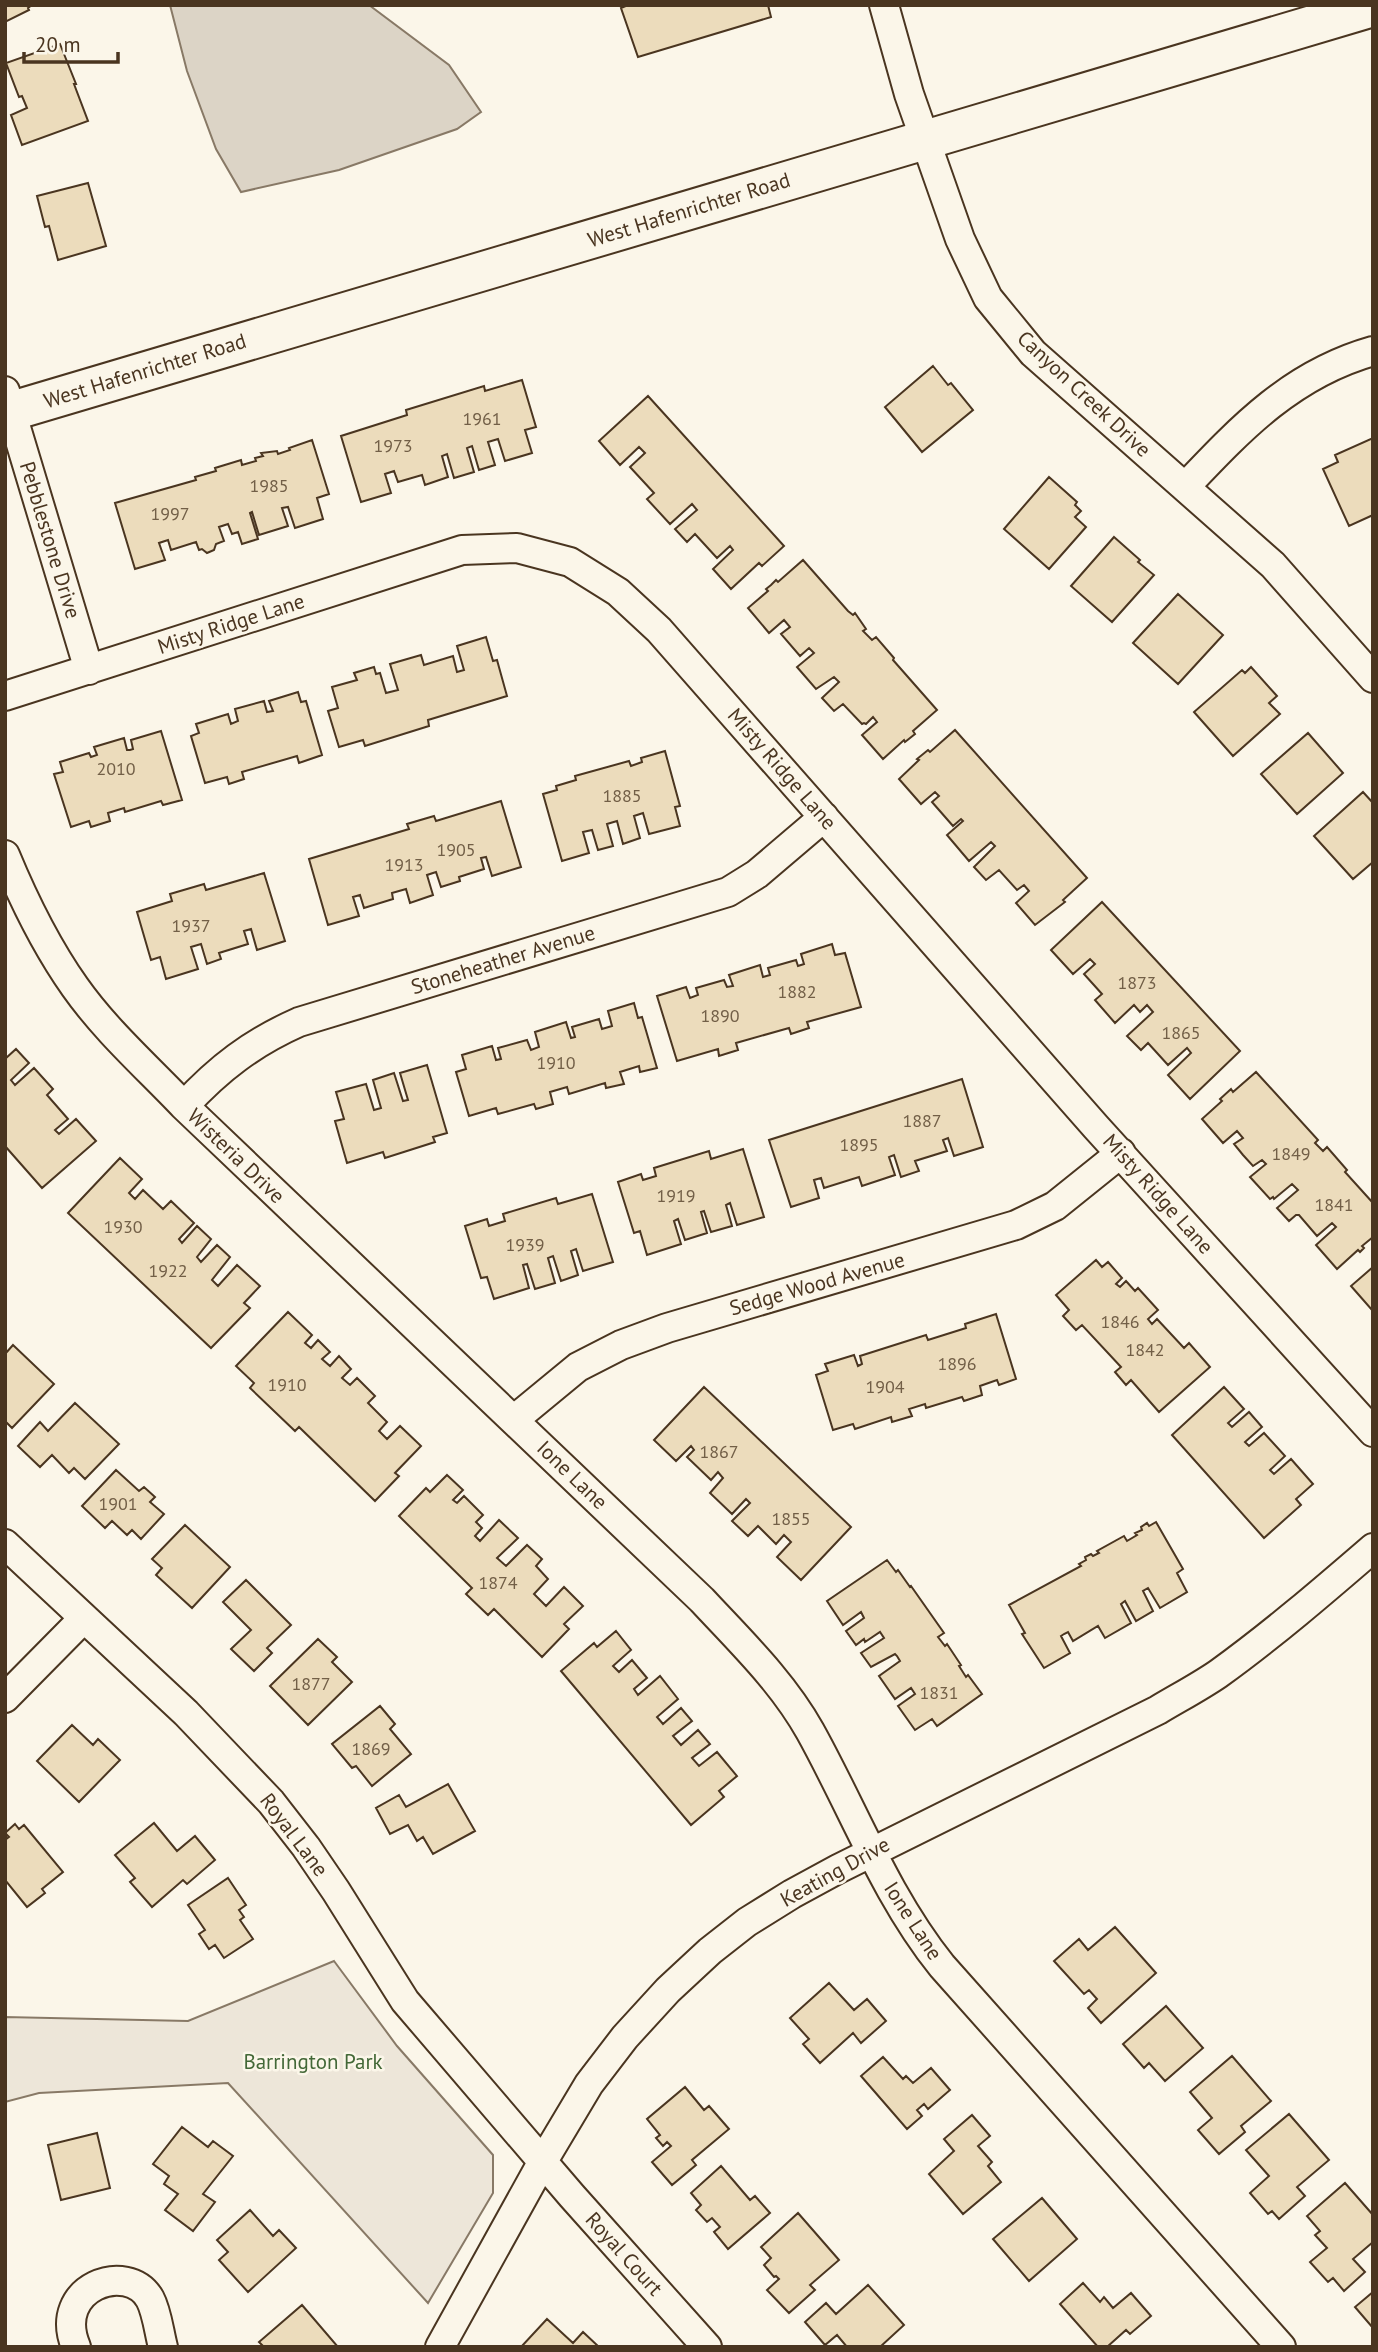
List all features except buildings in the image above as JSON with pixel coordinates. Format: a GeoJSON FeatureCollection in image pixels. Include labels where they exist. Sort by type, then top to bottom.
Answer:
{"type":"FeatureCollection","features":[{"type":"Feature","properties":{"kind":"street","name":"Canyon Creek Drive"},"geometry":{"type":"LineString","coordinates":[[884,5],[909,94],[960,239],[988,298],[1033,353],[1273,565],[1373,678]]}},
{"type":"Feature","properties":{"kind":"street","name":"West Hafenrichter Road"},"geometry":{"type":"LineString","coordinates":[[7,405],[1373,6]]}},
{"type":"Feature","properties":{"kind":"street"},"geometry":{"type":"LineString","coordinates":[[1186,486],[1262,410],[1294,387],[1325,370],[1373,351]]}},
{"type":"Feature","properties":{"kind":"street","name":"Pebblestone Drive"},"geometry":{"type":"LineString","coordinates":[[7,405],[89,670]]}},
{"type":"Feature","properties":{"kind":"street","name":"Misty Ridge Lane"},"geometry":{"type":"LineString","coordinates":[[5,696],[462,550],[517,548],[570,562],[618,592],[659,630],[1121,1153],[1373,1432]]}},
{"type":"Feature","properties":{"kind":"street","name":"Stoneheather Avenue"},"geometry":{"type":"LineString","coordinates":[[184,1106],[209,1079],[267,1037],[310,1019],[727,892],[757,874],[824,817]]}},
{"type":"Feature","properties":{"kind":"street","name":"Wisteria Drive"},"geometry":{"type":"LineString","coordinates":[[5,855],[44,939],[76,989],[108,1027],[184,1106],[515,1419]]}},
{"type":"Feature","properties":{"kind":"street","name":"Sedge Wood Avenue"},"geometry":{"type":"LineString","coordinates":[[515,1419],[578,1367],[621,1345],[667,1328],[1016,1225],[1055,1206],[1121,1153]]}},
{"type":"Feature","properties":{"kind":"street","name":"Ione Lane"},"geometry":{"type":"LineString","coordinates":[[515,1419],[702,1600],[779,1684],[809,1729],[919,1938],[1281,2347]]}},
{"type":"Feature","properties":{"kind":"street","name":"Royal Lane"},"geometry":{"type":"LineString","coordinates":[[5,1544],[186,1713],[271,1802],[336,1891],[405,2001],[543,2161]]}},
{"type":"Feature","properties":{"kind":"street","name":"Keating Drive"},"geometry":{"type":"LineString","coordinates":[[440,2347],[589,2084],[625,2037],[668,1990],[710,1951],[747,1922],[792,1894],[871,1851],[1158,1710],[1216,1675],[1297,1614],[1373,1548]]}},
{"type":"Feature","properties":{"kind":"street"},"geometry":{"type":"LineString","coordinates":[[5,1698],[83,1619]]}},
{"type":"Feature","properties":{"kind":"street","name":"Royal Court"},"geometry":{"type":"LineString","coordinates":[[543,2161],[707,2347]]}},
{"type":"Feature","properties":{"kind":"street"},"geometry":{"type":"LineString","coordinates":[[76,2347],[70,2324],[77,2300],[96,2285],[119,2281],[141,2290],[150,2298],[163,2347]]}},
{"type":"Feature","properties":{"kind":"green space","name":"Barrington Park"},"geometry":{"type":"Polygon","coordinates":[[[334,1961],[397,2046],[493,2155],[493,2193],[428,2303],[228,2083],[39,2093],[5,2102],[5,2017],[188,2021],[334,1961]]]}},
{"type":"Feature","properties":{"kind":"shaded area"},"geometry":{"type":"Polygon","coordinates":[[[170,5],[369,5],[449,65],[481,112],[457,129],[339,170],[241,192],[216,149],[187,71],[170,5]]]}}]}
